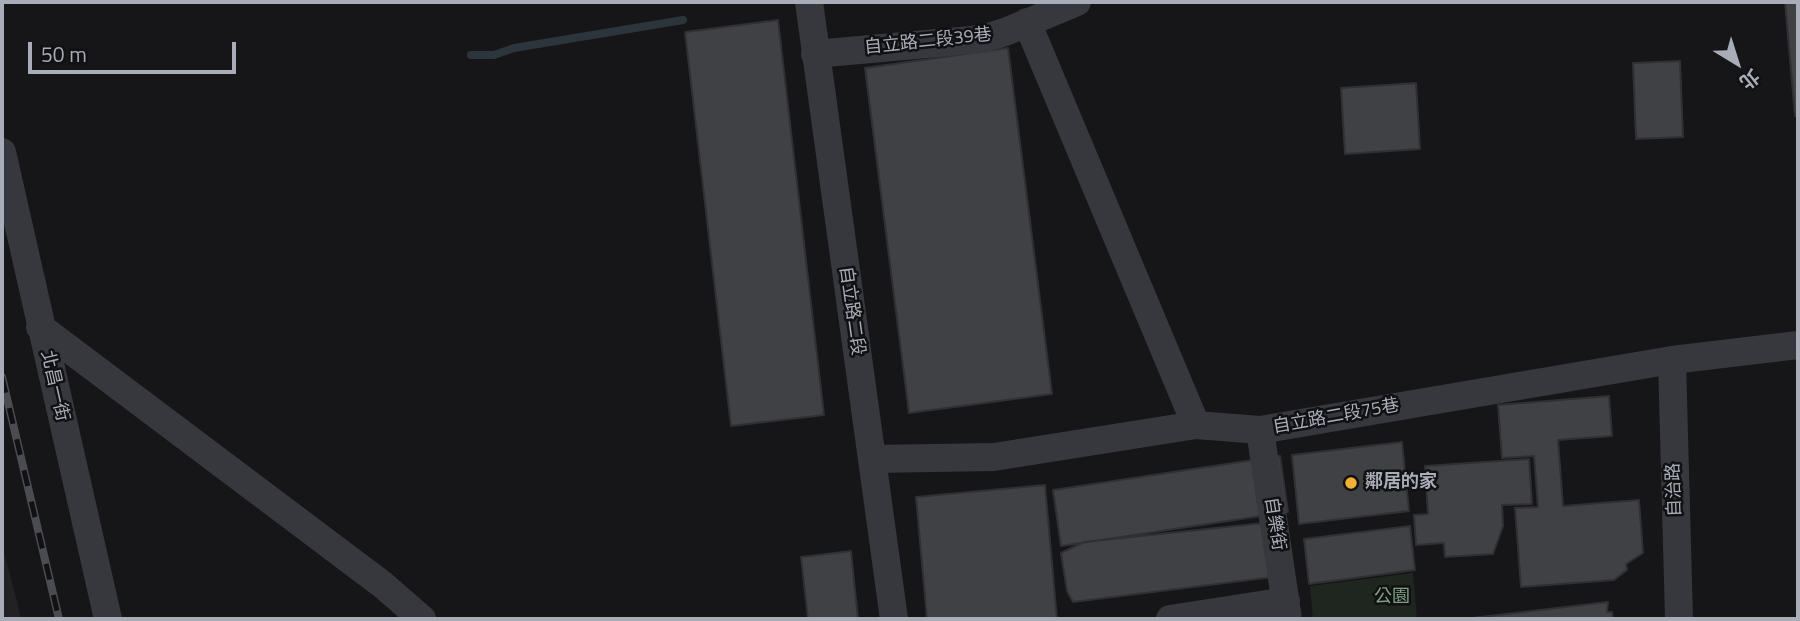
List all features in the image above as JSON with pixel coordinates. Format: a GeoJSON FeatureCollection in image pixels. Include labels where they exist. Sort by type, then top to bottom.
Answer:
{"type":"FeatureCollection","features":[{"type":"Feature","properties":{"kind":"street","name":"自立路二段"},"geometry":{"type":"LineString","coordinates":[[809,2],[894,619]]}},
{"type":"Feature","properties":{"kind":"street","name":"自立路二段39巷"},"geometry":{"type":"LineString","coordinates":[[815,54],[982,39],[1077,2]]}},
{"type":"Feature","properties":{"kind":"street"},"geometry":{"type":"LineString","coordinates":[[1027,22],[1196,425]]}},
{"type":"Feature","properties":{"kind":"street","name":"北昌一街"},"geometry":{"type":"LineString","coordinates":[[2,152],[108,619]]}},
{"type":"Feature","properties":{"kind":"street"},"geometry":{"type":"LineString","coordinates":[[40,327],[383,584],[422,619]]}},
{"type":"Feature","properties":{"kind":"street","name":"自立路二段75巷"},"geometry":{"type":"LineString","coordinates":[[872,459],[994,457],[1196,425],[1260,430],[1672,360],[1798,345]]}},
{"type":"Feature","properties":{"kind":"street","name":"自治路"},"geometry":{"type":"LineString","coordinates":[[1672,360],[1679,619]]}},
{"type":"Feature","properties":{"kind":"street","name":"自樂街"},"geometry":{"type":"LineString","coordinates":[[1260,430],[1287,610]]}},
{"type":"Feature","properties":{"kind":"street"},"geometry":{"type":"LineString","coordinates":[[1170,619],[1287,610]]}},
{"type":"Feature","properties":{"kind":"shaded area"},"geometry":{"type":"Polygon","coordinates":[[[2,545],[18,605],[21,619],[2,619],[2,545]]]}},
{"type":"Feature","properties":{"kind":"green space","name":"公園"},"geometry":{"type":"Polygon","coordinates":[[[1413,573],[1417,618],[1313,619],[1310,586],[1413,573]]]}},
{"type":"Feature","properties":{"kind":"building"},"geometry":{"type":"Polygon","coordinates":[[[1785,2],[1798,2],[1798,116],[1795,116],[1785,2]]]}},
{"type":"Feature","properties":{"kind":"building"},"geometry":{"type":"Polygon","coordinates":[[[778,20],[824,415],[731,426],[685,32],[778,20]]]}},
{"type":"Feature","properties":{"kind":"building"},"geometry":{"type":"Polygon","coordinates":[[[1008,48],[1052,394],[909,413],[865,68],[1008,48]]]}},
{"type":"Feature","properties":{"kind":"building"},"geometry":{"type":"Polygon","coordinates":[[[1680,61],[1683,137],[1636,139],[1633,63],[1680,61]]]}},
{"type":"Feature","properties":{"kind":"building"},"geometry":{"type":"Polygon","coordinates":[[[1416,83],[1420,149],[1345,154],[1341,88],[1416,83]]]}},
{"type":"Feature","properties":{"kind":"building"},"geometry":{"type":"Polygon","coordinates":[[[1609,396],[1612,436],[1558,440],[1563,506],[1639,500],[1643,553],[1626,564],[1627,570],[1614,580],[1521,587],[1515,508],[1538,507],[1534,456],[1502,458],[1498,405],[1609,396]]]}},
{"type":"Feature","properties":{"kind":"building","name":"鄰居的家"},"geometry":{"type":"Polygon","coordinates":[[[1402,442],[1409,511],[1299,524],[1292,455],[1402,442]]]}},
{"type":"Feature","properties":{"kind":"building"},"geometry":{"type":"Polygon","coordinates":[[[1280,456],[1288,512],[1061,546],[1053,490],[1280,456]]]}},
{"type":"Feature","properties":{"kind":"building"},"geometry":{"type":"Polygon","coordinates":[[[1529,459],[1532,504],[1502,505],[1503,526],[1493,554],[1445,557],[1444,543],[1416,545],[1414,515],[1428,514],[1425,466],[1529,459]]]}},
{"type":"Feature","properties":{"kind":"building"},"geometry":{"type":"Polygon","coordinates":[[[1045,485],[1057,619],[927,619],[916,497],[1045,485]]]}},
{"type":"Feature","properties":{"kind":"building"},"geometry":{"type":"Polygon","coordinates":[[[1283,521],[1273,577],[1073,602],[1067,591],[1061,553],[1084,542],[1283,521]]]}},
{"type":"Feature","properties":{"kind":"building"},"geometry":{"type":"Polygon","coordinates":[[[1410,526],[1415,570],[1309,584],[1304,539],[1410,526]]]}},
{"type":"Feature","properties":{"kind":"building"},"geometry":{"type":"Polygon","coordinates":[[[851,551],[858,619],[808,619],[801,557],[851,551]]]}},
{"type":"Feature","properties":{"kind":"building"},"geometry":{"type":"Polygon","coordinates":[[[1608,602],[1607,612],[1612,612],[1613,619],[1463,619],[1608,602]]]}},
{"type":"Feature","properties":{"kind":"waterway"},"geometry":{"type":"LineString","coordinates":[[471,55],[494,55],[514,48],[683,20]]}},
{"type":"Feature","properties":{"kind":"railway"},"geometry":{"type":"LineString","coordinates":[[2,377],[59,619]]}},
{"type":"Feature","properties":{"kind":"place","name":"鄰居的家"},"geometry":{"type":"Point","coordinates":[1351,483]}}]}
